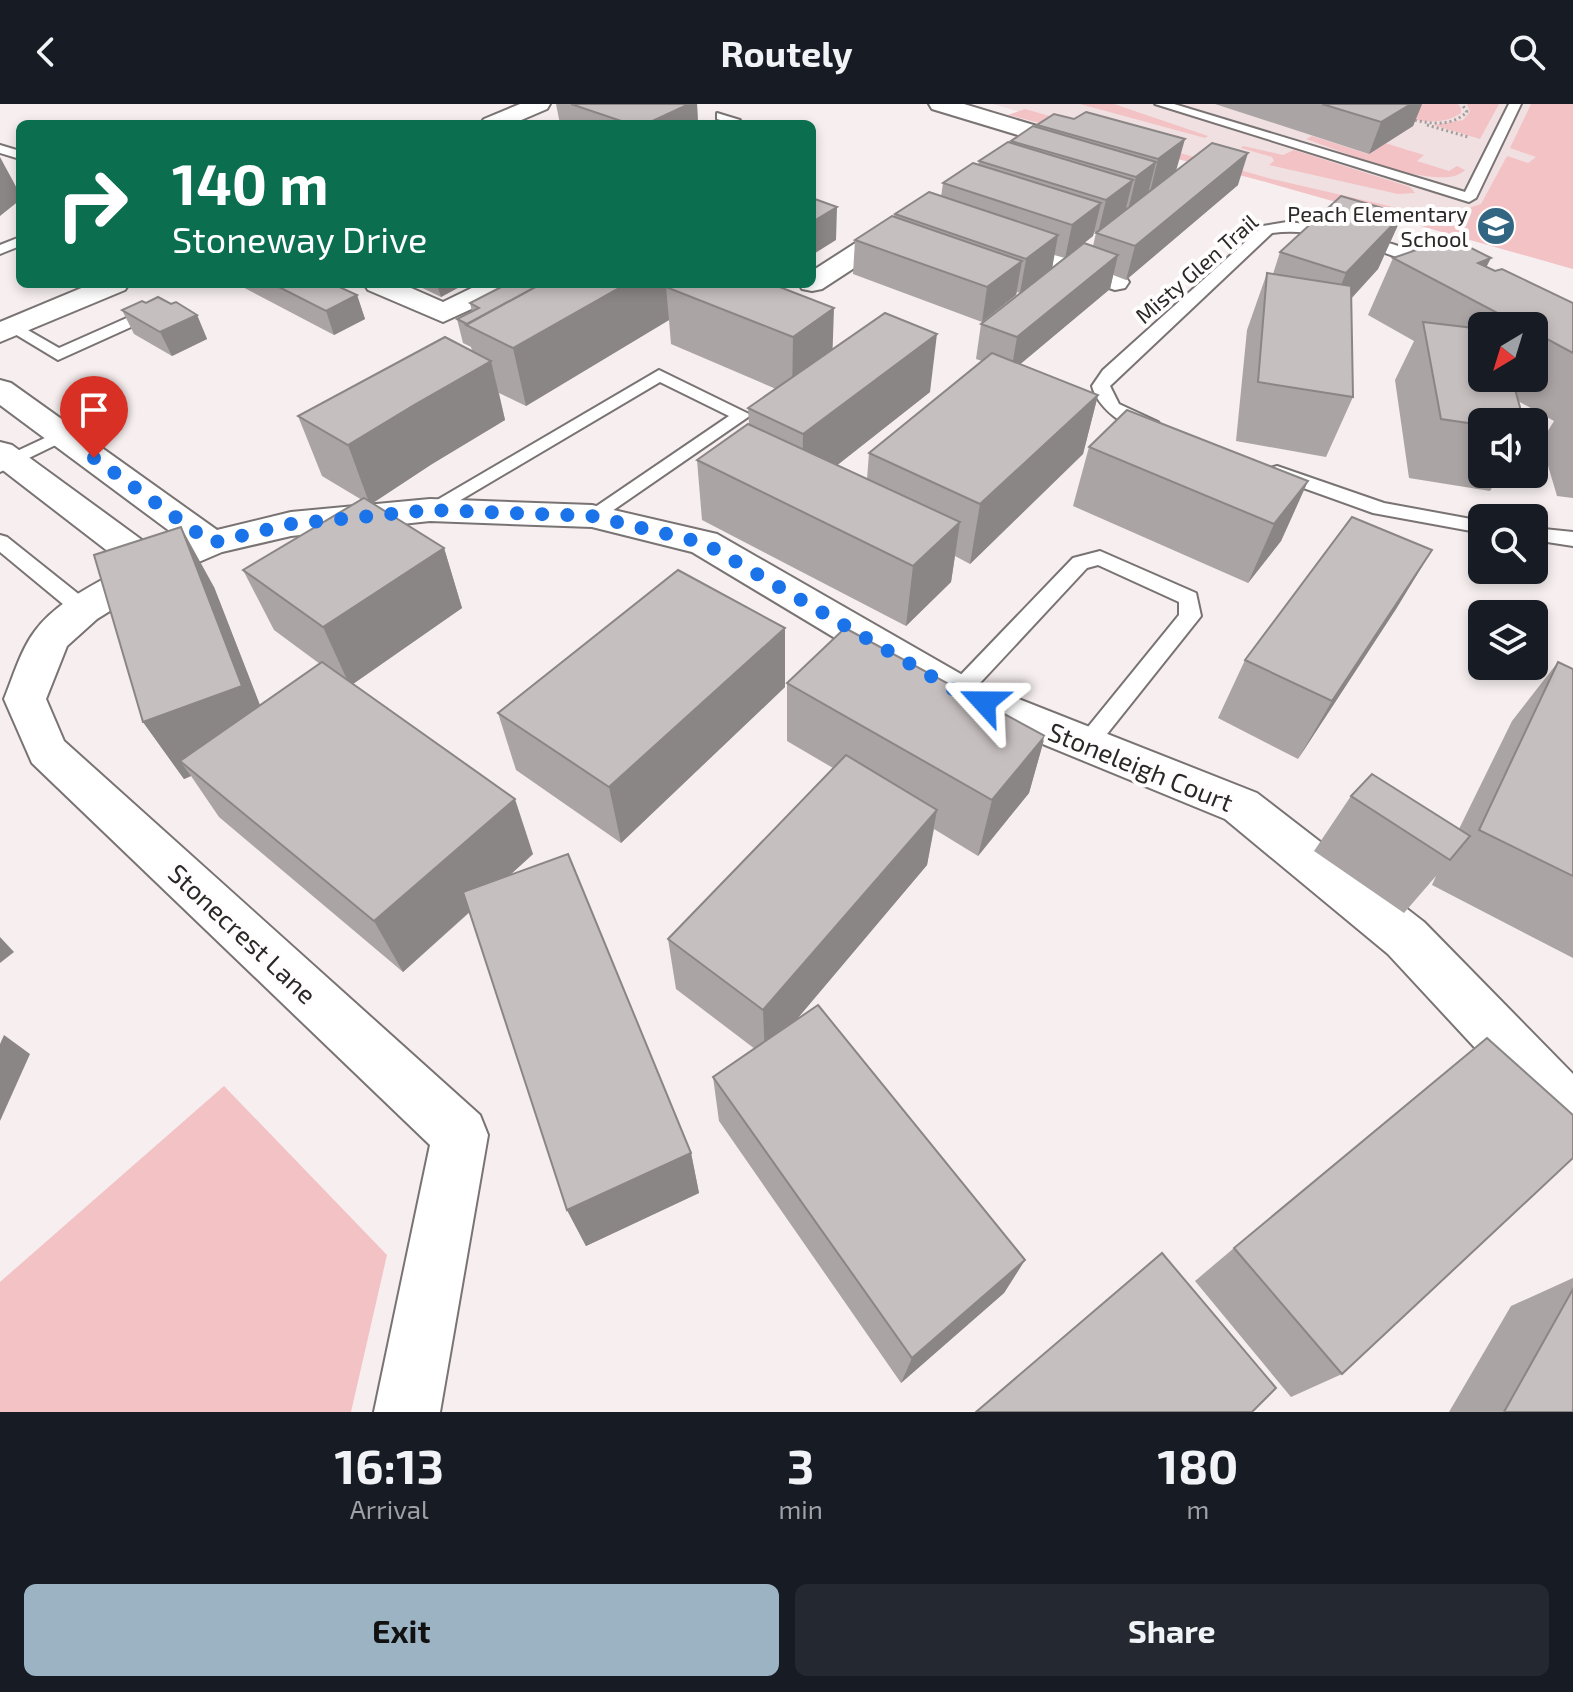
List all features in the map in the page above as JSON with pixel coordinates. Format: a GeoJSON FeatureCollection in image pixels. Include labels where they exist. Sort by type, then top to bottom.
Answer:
{"type":"FeatureCollection","features":[{"type":"Feature","properties":{"kind":"street"},"geometry":{"type":"LineString","coordinates":[[501,120],[539,104]]}},
{"type":"Feature","properties":{"kind":"street"},"geometry":{"type":"LineString","coordinates":[[940,104],[1049,137]]}},
{"type":"Feature","properties":{"kind":"street"},"geometry":{"type":"LineString","coordinates":[[816,277],[915,217],[928,217]]}},
{"type":"Feature","properties":{"kind":"street"},"geometry":{"type":"LineString","coordinates":[[970,232],[1115,282]]}},
{"type":"Feature","properties":{"kind":"street"},"geometry":{"type":"LineString","coordinates":[[6,330],[106,288]]}},
{"type":"Feature","properties":{"kind":"street"},"geometry":{"type":"LineString","coordinates":[[387,288],[443,313],[495,288]]}},
{"type":"Feature","properties":{"kind":"street"},"geometry":{"type":"LineString","coordinates":[[0,390],[211,543]]}},
{"type":"Feature","properties":{"kind":"street"},"geometry":{"type":"LineString","coordinates":[[4,460],[153,567]]}},
{"type":"Feature","properties":{"kind":"street","name":"Stoneleigh Court"},"geometry":{"type":"LineString","coordinates":[[211,543],[291,524],[430,510],[592,516],[704,543],[958,692],[1241,806],[1406,938],[1573,1113]]}},
{"type":"Feature","properties":{"kind":"street","name":"Stonecrest Lane"},"geometry":{"type":"LineString","coordinates":[[211,543],[153,567],[83,609],[50,639],[25,699],[47,751],[460,1135],[407,1412]]}},
{"type":"Feature","properties":{"kind":"lane"},"geometry":{"type":"LineString","coordinates":[[1161,104],[1469,198],[1515,104]]}},
{"type":"Feature","properties":{"kind":"lane","name":"Misty Glen Trail"},"geometry":{"type":"LineString","coordinates":[[1176,435],[1132,419],[1110,406],[1101,386],[1109,374],[1268,229],[1285,225],[1311,228],[1441,268]]}},
{"type":"Feature","properties":{"kind":"lane"},"geometry":{"type":"LineString","coordinates":[[6,330],[58,355],[159,309]]}},
{"type":"Feature","properties":{"kind":"lane"},"geometry":{"type":"LineString","coordinates":[[430,510],[659,375],[742,415],[592,516]]}},
{"type":"Feature","properties":{"kind":"lane"},"geometry":{"type":"LineString","coordinates":[[4,460],[62,435]]}},
{"type":"Feature","properties":{"kind":"lane"},"geometry":{"type":"LineString","coordinates":[[1264,467],[1380,509],[1468,525]]}},
{"type":"Feature","properties":{"kind":"lane"},"geometry":{"type":"LineString","coordinates":[[1548,536],[1573,539]]}},
{"type":"Feature","properties":{"kind":"lane"},"geometry":{"type":"LineString","coordinates":[[0,542],[83,609]]}},
{"type":"Feature","properties":{"kind":"lane"},"geometry":{"type":"LineString","coordinates":[[958,692],[1080,563],[1100,558],[1189,598],[1190,616],[1087,743]]}},
{"type":"Feature","properties":{"kind":"path"},"geometry":{"type":"LineString","coordinates":[[1423,123],[1463,117],[1467,112],[1462,104]]}},
{"type":"Feature","properties":{"kind":"path"},"geometry":{"type":"LineString","coordinates":[[1410,119],[1495,145]]}},
{"type":"Feature","properties":{"kind":"shaded area","name":"Peach Elementary School"},"geometry":{"type":"Polygon","coordinates":[[[993,104],[1573,104],[1573,269],[1266,182],[993,104]]]}},
{"type":"Feature","properties":{"kind":"shaded area"},"geometry":{"type":"Polygon","coordinates":[[[1080,104],[1114,104],[1208,136],[1205,138],[1080,104]]]}},
{"type":"Feature","properties":{"kind":"shaded area"},"geometry":{"type":"Polygon","coordinates":[[[1372,104],[1458,104],[1461,113],[1441,121],[1416,120],[1392,114],[1372,104]]]}},
{"type":"Feature","properties":{"kind":"shaded area"},"geometry":{"type":"Polygon","coordinates":[[[1467,104],[1499,104],[1480,139],[1433,125],[1463,120],[1470,112],[1467,104]]]}},
{"type":"Feature","properties":{"kind":"shaded area"},"geometry":{"type":"Polygon","coordinates":[[[1531,104],[1573,104],[1573,269],[1266,182],[1008,115],[1025,109],[1268,178],[1402,209],[1449,214],[1481,204],[1507,156],[1528,163],[1536,157],[1510,148],[1531,104]]]}},
{"type":"Feature","properties":{"kind":"shaded area"},"geometry":{"type":"Polygon","coordinates":[[[1312,136],[1368,154],[1385,143],[1424,155],[1417,161],[1449,171],[1457,166],[1465,170],[1453,176],[1413,174],[1306,139],[1312,136]]]}},
{"type":"Feature","properties":{"kind":"shaded area"},"geometry":{"type":"Polygon","coordinates":[[[1241,148],[1283,155],[1294,150],[1410,187],[1415,193],[1398,194],[1269,165],[1274,161],[1272,157],[1241,148]]]}},
{"type":"Feature","properties":{"kind":"shaded area"},"geometry":{"type":"Polygon","coordinates":[[[224,1086],[387,1255],[351,1412],[0,1412],[0,1282],[224,1086]]]}},
{"type":"Feature","properties":{"kind":"building"},"geometry":{"type":"Polygon","coordinates":[[[571,104],[689,104],[655,120],[618,120],[571,104]]]}},
{"type":"Feature","properties":{"kind":"building"},"geometry":{"type":"Polygon","coordinates":[[[1322,104],[1411,104],[1381,122],[1322,104]]]}},
{"type":"Feature","properties":{"kind":"building"},"geometry":{"type":"Polygon","coordinates":[[[1086,112],[1185,139],[1158,159],[1037,125],[1054,114],[1074,119],[1086,112]]]}},
{"type":"Feature","properties":{"kind":"building"},"geometry":{"type":"Polygon","coordinates":[[[1033,126],[1156,162],[1136,177],[1011,141],[1033,126]]]}},
{"type":"Feature","properties":{"kind":"building"},"geometry":{"type":"Polygon","coordinates":[[[1008,142],[1133,180],[1106,200],[979,161],[1008,142]]]}},
{"type":"Feature","properties":{"kind":"building"},"geometry":{"type":"Polygon","coordinates":[[[1212,143],[1248,153],[1135,246],[1096,233],[1212,143]]]}},
{"type":"Feature","properties":{"kind":"building"},"geometry":{"type":"Polygon","coordinates":[[[973,163],[1101,203],[1072,225],[943,183],[973,163]]]}},
{"type":"Feature","properties":{"kind":"building"},"geometry":{"type":"Polygon","coordinates":[[[929,192],[1058,235],[1026,259],[895,214],[929,192]]]}},
{"type":"Feature","properties":{"kind":"building"},"geometry":{"type":"Polygon","coordinates":[[[1341,196],[1403,214],[1346,273],[1280,252],[1341,196]]]}},
{"type":"Feature","properties":{"kind":"building"},"geometry":{"type":"Polygon","coordinates":[[[816,199],[837,207],[816,220],[816,199]]]}},
{"type":"Feature","properties":{"kind":"building"},"geometry":{"type":"Polygon","coordinates":[[[892,216],[1022,261],[987,287],[855,240],[892,216]]]}},
{"type":"Feature","properties":{"kind":"building"},"geometry":{"type":"Polygon","coordinates":[[[1451,238],[1491,258],[1478,263],[1495,271],[1502,269],[1573,303],[1573,353],[1548,340],[1548,312],[1495,312],[1393,258],[1451,238]]]}},
{"type":"Feature","properties":{"kind":"building"},"geometry":{"type":"Polygon","coordinates":[[[1084,243],[1118,255],[1017,337],[981,324],[1084,243]]]}},
{"type":"Feature","properties":{"kind":"building"},"geometry":{"type":"Polygon","coordinates":[[[1267,273],[1351,286],[1353,397],[1258,382],[1267,273]]]}},
{"type":"Feature","properties":{"kind":"building"},"geometry":{"type":"Polygon","coordinates":[[[281,288],[342,288],[357,295],[326,311],[281,288]]]}},
{"type":"Feature","properties":{"kind":"building"},"geometry":{"type":"Polygon","coordinates":[[[499,288],[534,288],[467,324],[457,319],[479,308],[470,303],[499,288]]]}},
{"type":"Feature","properties":{"kind":"building"},"geometry":{"type":"Polygon","coordinates":[[[534,288],[619,288],[513,348],[466,325],[534,288]]]}},
{"type":"Feature","properties":{"kind":"building"},"geometry":{"type":"Polygon","coordinates":[[[669,288],[782,288],[834,308],[793,337],[669,288]]]}},
{"type":"Feature","properties":{"kind":"building"},"geometry":{"type":"Polygon","coordinates":[[[158,297],[171,304],[176,302],[197,315],[160,332],[122,310],[158,297]]]}},
{"type":"Feature","properties":{"kind":"building"},"geometry":{"type":"Polygon","coordinates":[[[885,313],[937,334],[803,434],[748,408],[885,313]]]}},
{"type":"Feature","properties":{"kind":"building"},"geometry":{"type":"Polygon","coordinates":[[[1423,322],[1468,327],[1468,392],[1516,392],[1520,408],[1468,408],[1468,423],[1441,419],[1423,322]]]}},
{"type":"Feature","properties":{"kind":"building"},"geometry":{"type":"Polygon","coordinates":[[[445,337],[491,361],[348,445],[298,416],[445,337]]]}},
{"type":"Feature","properties":{"kind":"building"},"geometry":{"type":"Polygon","coordinates":[[[992,353],[1098,395],[980,504],[869,453],[992,353]]]}},
{"type":"Feature","properties":{"kind":"building"},"geometry":{"type":"Polygon","coordinates":[[[1127,410],[1308,481],[1274,524],[1089,447],[1127,410]]]}},
{"type":"Feature","properties":{"kind":"building"},"geometry":{"type":"Polygon","coordinates":[[[748,424],[960,522],[913,566],[697,460],[748,424]]]}},
{"type":"Feature","properties":{"kind":"building"},"geometry":{"type":"Polygon","coordinates":[[[364,498],[444,548],[323,627],[243,570],[364,498]]]}},
{"type":"Feature","properties":{"kind":"building"},"geometry":{"type":"Polygon","coordinates":[[[1352,517],[1432,550],[1332,701],[1245,660],[1352,517]]]}},
{"type":"Feature","properties":{"kind":"building"},"geometry":{"type":"Polygon","coordinates":[[[181,527],[242,686],[143,722],[94,555],[181,527]]]}},
{"type":"Feature","properties":{"kind":"building"},"geometry":{"type":"Polygon","coordinates":[[[678,570],[785,628],[609,787],[498,713],[678,570]]]}},
{"type":"Feature","properties":{"kind":"building"},"geometry":{"type":"Polygon","coordinates":[[[845,628],[1045,736],[992,800],[787,683],[845,628]]]}},
{"type":"Feature","properties":{"kind":"building"},"geometry":{"type":"Polygon","coordinates":[[[322,662],[515,799],[374,921],[180,761],[322,662]]]}},
{"type":"Feature","properties":{"kind":"building"},"geometry":{"type":"Polygon","coordinates":[[[1558,662],[1573,669],[1573,876],[1479,830],[1558,662]]]}},
{"type":"Feature","properties":{"kind":"building"},"geometry":{"type":"Polygon","coordinates":[[[846,755],[937,810],[763,1010],[668,939],[846,755]]]}},
{"type":"Feature","properties":{"kind":"building"},"geometry":{"type":"Polygon","coordinates":[[[1372,774],[1470,836],[1450,860],[1351,796],[1372,774]]]}},
{"type":"Feature","properties":{"kind":"building"},"geometry":{"type":"Polygon","coordinates":[[[568,854],[691,1153],[567,1210],[463,892],[568,854]]]}},
{"type":"Feature","properties":{"kind":"building"},"geometry":{"type":"Polygon","coordinates":[[[818,1005],[1025,1260],[912,1358],[713,1077],[818,1005]]]}},
{"type":"Feature","properties":{"kind":"building"},"geometry":{"type":"Polygon","coordinates":[[[1487,1038],[1573,1115],[1573,1158],[1342,1374],[1234,1248],[1487,1038]]]}},
{"type":"Feature","properties":{"kind":"building"},"geometry":{"type":"Polygon","coordinates":[[[1162,1253],[1276,1388],[1252,1412],[976,1412],[1162,1253]]]}},
{"type":"Feature","properties":{"kind":"building"},"geometry":{"type":"Polygon","coordinates":[[[1573,1289],[1573,1412],[1504,1412],[1573,1289]]]}},
{"type":"Feature","properties":{"kind":"place","name":"Peach Elementary School"},"geometry":{"type":"Point","coordinates":[1496,226]}},
{"type":"Feature","properties":{"kind":"route"},"geometry":{"type":"LineString","coordinates":[[94,458],[211,543],[291,524],[430,510],[592,516],[704,543],[958,692],[984,702]]}}]}
